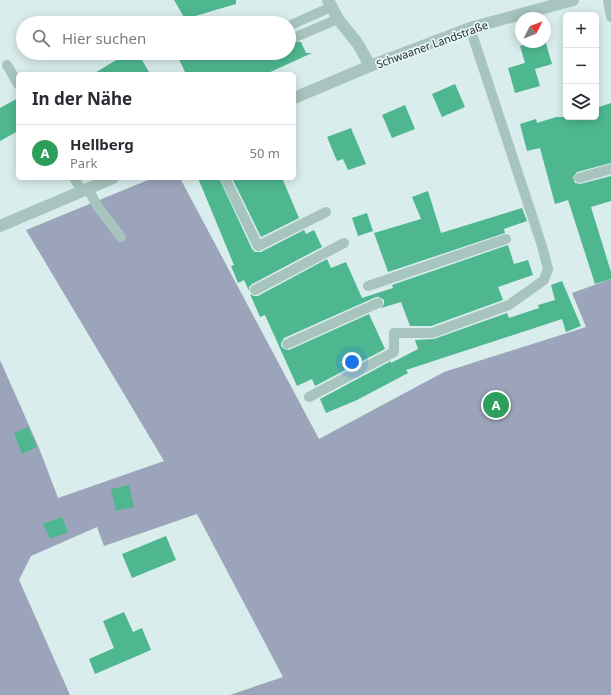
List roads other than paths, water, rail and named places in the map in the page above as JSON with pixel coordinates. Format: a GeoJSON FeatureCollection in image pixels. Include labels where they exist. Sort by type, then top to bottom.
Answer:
{"type":"FeatureCollection","features":[{"type":"Feature","properties":{"kind":"street","name":"Schwaaner Landstraße"},"geometry":{"type":"LineString","coordinates":[[296,97],[370,66],[470,28],[573,0]]}},
{"type":"Feature","properties":{"kind":"street"},"geometry":{"type":"LineString","coordinates":[[330,3],[338,19],[358,44],[370,66]]}},
{"type":"Feature","properties":{"kind":"street"},"geometry":{"type":"LineString","coordinates":[[0,226],[108,180]]}},
{"type":"Feature","properties":{"kind":"lane"},"geometry":{"type":"LineString","coordinates":[[608,0],[611,17]]}},
{"type":"Feature","properties":{"kind":"lane"},"geometry":{"type":"LineString","coordinates":[[296,22],[330,3]]}},
{"type":"Feature","properties":{"kind":"lane"},"geometry":{"type":"LineString","coordinates":[[298,36],[338,19]]}},
{"type":"Feature","properties":{"kind":"lane"},"geometry":{"type":"LineString","coordinates":[[309,398],[394,352],[394,333],[432,333],[509,305],[544,280],[548,269],[542,246],[470,28]]}},
{"type":"Feature","properties":{"kind":"lane"},"geometry":{"type":"LineString","coordinates":[[7,65],[16,81]]}},
{"type":"Feature","properties":{"kind":"lane"},"geometry":{"type":"LineString","coordinates":[[579,178],[611,169]]}},
{"type":"Feature","properties":{"kind":"lane"},"geometry":{"type":"LineString","coordinates":[[76,180],[120,237]]}},
{"type":"Feature","properties":{"kind":"lane"},"geometry":{"type":"LineString","coordinates":[[226,180],[258,246],[326,212]]}},
{"type":"Feature","properties":{"kind":"lane"},"geometry":{"type":"LineString","coordinates":[[368,286],[506,239]]}},
{"type":"Feature","properties":{"kind":"lane"},"geometry":{"type":"LineString","coordinates":[[256,290],[344,243]]}},
{"type":"Feature","properties":{"kind":"lane"},"geometry":{"type":"LineString","coordinates":[[286,344],[378,303]]}},
{"type":"Feature","properties":{"kind":"place","name":"Hellberg"},"geometry":{"type":"Point","coordinates":[496,405]}}]}
